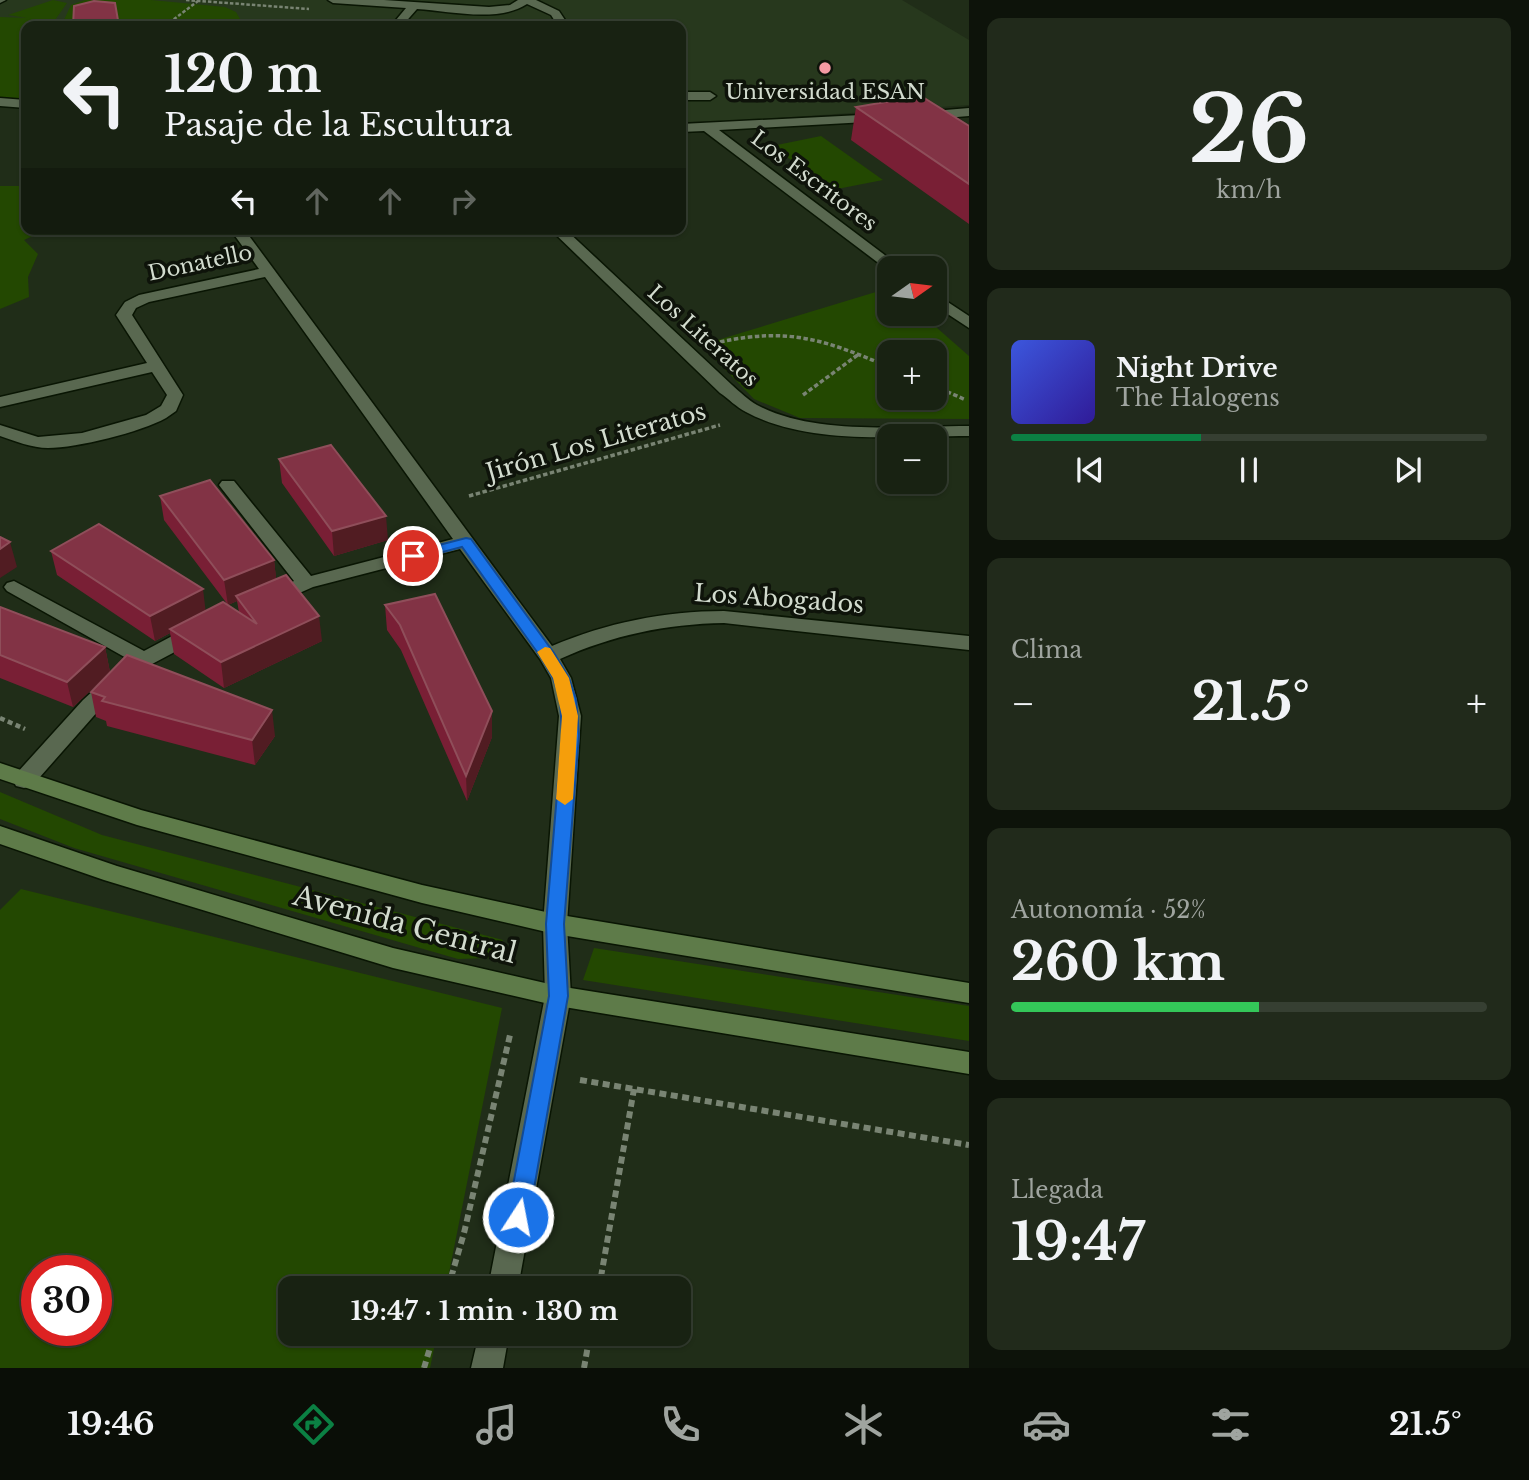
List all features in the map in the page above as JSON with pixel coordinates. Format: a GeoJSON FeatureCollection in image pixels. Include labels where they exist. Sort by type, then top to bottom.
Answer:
{"type":"FeatureCollection","features":[{"type":"Feature","properties":{"kind":"street"},"geometry":{"type":"LineString","coordinates":[[333,0],[502,10],[522,5],[526,0],[555,13],[560,21]]}},
{"type":"Feature","properties":{"kind":"street"},"geometry":{"type":"LineString","coordinates":[[400,21],[414,5]]}},
{"type":"Feature","properties":{"kind":"street"},"geometry":{"type":"LineString","coordinates":[[686,96],[710,96]]}},
{"type":"Feature","properties":{"kind":"street"},"geometry":{"type":"LineString","coordinates":[[0,102],[21,104]]}},
{"type":"Feature","properties":{"kind":"street"},"geometry":{"type":"LineString","coordinates":[[686,128],[969,112]]}},
{"type":"Feature","properties":{"kind":"street"},"geometry":{"type":"LineString","coordinates":[[909,117],[946,130]]}},
{"type":"Feature","properties":{"kind":"street","name":"Los Escritores"},"geometry":{"type":"LineString","coordinates":[[708,128],[879,256]]}},
{"type":"Feature","properties":{"kind":"street"},"geometry":{"type":"LineString","coordinates":[[241,235],[466,542],[561,678],[570,716],[555,924],[558,996],[505,1276]]}},
{"type":"Feature","properties":{"kind":"street","name":"Los Literatos"},"geometry":{"type":"LineString","coordinates":[[563,235],[726,389],[752,409],[788,422],[828,429],[969,431]]}},
{"type":"Feature","properties":{"kind":"street","name":"Donatello"},"geometry":{"type":"LineString","coordinates":[[0,430],[36,442],[49,443],[83,438],[152,419],[166,412],[174,402],[175,395],[124,315],[130,305],[144,298],[268,272]]}},
{"type":"Feature","properties":{"kind":"street"},"geometry":{"type":"LineString","coordinates":[[947,307],[969,323]]}},
{"type":"Feature","properties":{"kind":"street"},"geometry":{"type":"LineString","coordinates":[[0,402],[157,366]]}},
{"type":"Feature","properties":{"kind":"street"},"geometry":{"type":"LineString","coordinates":[[228,485],[306,583]]}},
{"type":"Feature","properties":{"kind":"street"},"geometry":{"type":"LineString","coordinates":[[256,604],[306,583],[466,542]]}},
{"type":"Feature","properties":{"kind":"street"},"geometry":{"type":"LineString","coordinates":[[15,587],[144,659]]}},
{"type":"Feature","properties":{"kind":"street","name":"Los Abogados"},"geometry":{"type":"LineString","coordinates":[[548,656],[577,642],[640,625],[691,616],[969,643]]}},
{"type":"Feature","properties":{"kind":"street"},"geometry":{"type":"LineString","coordinates":[[24,780],[91,705],[130,667],[218,620]]}},
{"type":"Feature","properties":{"kind":"street","name":"Avenida Central"},"geometry":{"type":"LineString","coordinates":[[0,771],[137,817],[422,894],[555,924],[969,993]]}},
{"type":"Feature","properties":{"kind":"street","name":"Avenida Central"},"geometry":{"type":"LineString","coordinates":[[0,835],[112,874],[393,958],[558,996],[969,1063]]}},
{"type":"Feature","properties":{"kind":"street"},"geometry":{"type":"LineString","coordinates":[[487,1368],[492,1346]]}},
{"type":"Feature","properties":{"kind":"path"},"geometry":{"type":"LineString","coordinates":[[186,0],[319,10]]}},
{"type":"Feature","properties":{"kind":"path"},"geometry":{"type":"LineString","coordinates":[[172,21],[198,1]]}},
{"type":"Feature","properties":{"kind":"path"},"geometry":{"type":"LineString","coordinates":[[685,351],[748,336],[797,334],[811,336],[877,362]]}},
{"type":"Feature","properties":{"kind":"path","name":"Jirón Los Literatos"},"geometry":{"type":"LineString","coordinates":[[438,505],[788,406],[859,354]]}},
{"type":"Feature","properties":{"kind":"path"},"geometry":{"type":"LineString","coordinates":[[947,392],[969,401]]}},
{"type":"Feature","properties":{"kind":"path"},"geometry":{"type":"LineString","coordinates":[[451,1276],[464,1233],[521,987]]}},
{"type":"Feature","properties":{"kind":"path"},"geometry":{"type":"LineString","coordinates":[[545,1074],[969,1145]]}},
{"type":"Feature","properties":{"kind":"path"},"geometry":{"type":"LineString","coordinates":[[601,1276],[634,1089]]}},
{"type":"Feature","properties":{"kind":"path"},"geometry":{"type":"LineString","coordinates":[[424,1368],[430,1346]]}},
{"type":"Feature","properties":{"kind":"path"},"geometry":{"type":"LineString","coordinates":[[584,1368],[588,1346]]}},
{"type":"Feature","properties":{"kind":"shaded area","name":"Universidad ESAN"},"geometry":{"type":"Polygon","coordinates":[[[0,0],[902,0],[969,40],[969,105],[686,122],[686,21],[21,21],[21,39],[0,96],[0,0]]]}},
{"type":"Feature","properties":{"kind":"green space"},"geometry":{"type":"Polygon","coordinates":[[[53,0],[67,3],[54,21],[21,21],[21,99],[0,97],[0,17],[27,18],[8,15],[53,0]]]}},
{"type":"Feature","properties":{"kind":"green space"},"geometry":{"type":"Polygon","coordinates":[[[85,0],[151,0],[225,7],[236,12],[241,21],[63,21],[71,5],[85,0]]]}},
{"type":"Feature","properties":{"kind":"green space"},"geometry":{"type":"Polygon","coordinates":[[[821,136],[883,180],[832,190],[772,146],[821,136]]]}},
{"type":"Feature","properties":{"kind":"green space"},"geometry":{"type":"Polygon","coordinates":[[[0,186],[21,186],[21,235],[35,235],[24,240],[38,254],[28,277],[29,297],[0,309],[0,186]]]}},
{"type":"Feature","properties":{"kind":"green space"},"geometry":{"type":"Polygon","coordinates":[[[877,292],[877,326],[935,326],[969,356],[969,419],[800,418],[754,399],[701,345],[877,292]]]}},
{"type":"Feature","properties":{"kind":"green space"},"geometry":{"type":"Polygon","coordinates":[[[0,792],[102,835],[503,940],[490,958],[458,959],[74,848],[0,819],[0,792]]]}},
{"type":"Feature","properties":{"kind":"green space"},"geometry":{"type":"Polygon","coordinates":[[[21,889],[502,1008],[448,1276],[278,1276],[278,1346],[435,1346],[430,1368],[0,1368],[0,910],[21,889]]]}},
{"type":"Feature","properties":{"kind":"green space"},"geometry":{"type":"Polygon","coordinates":[[[594,948],[969,1006],[969,1041],[583,980],[594,948]]]}},
{"type":"Feature","properties":{"kind":"building"},"geometry":{"type":"Polygon","coordinates":[[[94,1],[115,3],[118,21],[73,21],[74,6],[94,1]]]}},
{"type":"Feature","properties":{"kind":"building"},"geometry":{"type":"Polygon","coordinates":[[[921,96],[969,126],[969,184],[856,107],[921,96]]]}},
{"type":"Feature","properties":{"kind":"building"},"geometry":{"type":"Polygon","coordinates":[[[331,445],[386,516],[332,531],[279,459],[331,445]]]}},
{"type":"Feature","properties":{"kind":"building"},"geometry":{"type":"Polygon","coordinates":[[[210,480],[274,560],[224,580],[160,496],[210,480]]]}},
{"type":"Feature","properties":{"kind":"building"},"geometry":{"type":"Polygon","coordinates":[[[99,524],[203,589],[150,616],[51,551],[99,524]]]}},
{"type":"Feature","properties":{"kind":"building"},"geometry":{"type":"Polygon","coordinates":[[[0,537],[10,542],[0,549],[0,537]]]}},
{"type":"Feature","properties":{"kind":"building"},"geometry":{"type":"Polygon","coordinates":[[[286,575],[319,616],[221,662],[170,629],[223,602],[257,624],[236,596],[286,575]]]}},
{"type":"Feature","properties":{"kind":"building"},"geometry":{"type":"Polygon","coordinates":[[[435,594],[492,711],[466,776],[400,625],[385,605],[435,594]]]}},
{"type":"Feature","properties":{"kind":"building"},"geometry":{"type":"Polygon","coordinates":[[[0,607],[105,647],[67,682],[0,655],[0,607]]]}},
{"type":"Feature","properties":{"kind":"building"},"geometry":{"type":"Polygon","coordinates":[[[127,655],[272,710],[252,740],[102,701],[105,697],[91,692],[127,655]]]}},
{"type":"Feature","properties":{"kind":"slow traffic"},"geometry":{"type":"LineString","coordinates":[[545,652],[561,678],[568,699],[570,735],[565,799]]}},
{"type":"Feature","properties":{"kind":"place","name":"Universidad ESAN"},"geometry":{"type":"Point","coordinates":[825,68]}},
{"type":"Feature","properties":{"kind":"route"},"geometry":{"type":"LineString","coordinates":[[413,556],[466,542],[548,656],[561,678],[568,699],[570,735],[555,924],[558,996],[518,1217]]}}]}
